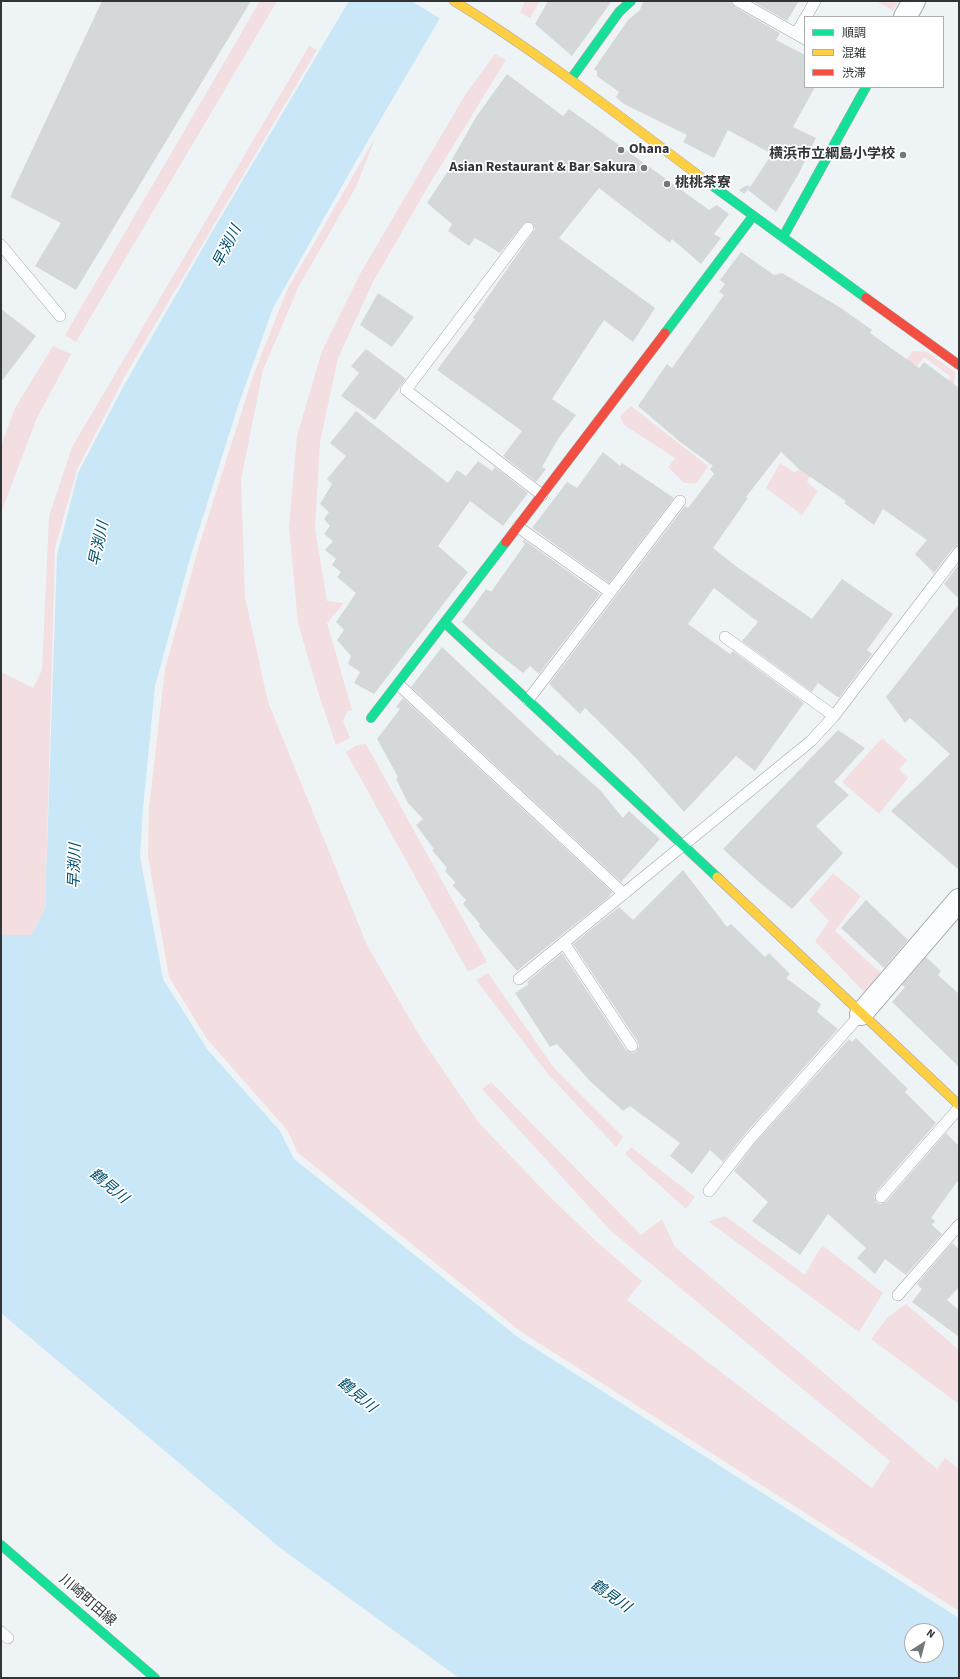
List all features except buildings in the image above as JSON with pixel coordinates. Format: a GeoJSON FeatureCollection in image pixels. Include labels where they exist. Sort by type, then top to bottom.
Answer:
{"type":"FeatureCollection","features":[{"type":"Feature","properties":{"kind":"street"},"geometry":{"type":"LineString","coordinates":[[454,1],[571,79],[752,216],[959,364]]}},
{"type":"Feature","properties":{"kind":"street"},"geometry":{"type":"LineString","coordinates":[[571,79],[619,12],[631,1]]}},
{"type":"Feature","properties":{"kind":"street"},"geometry":{"type":"LineString","coordinates":[[906,16],[914,1]]}},
{"type":"Feature","properties":{"kind":"street"},"geometry":{"type":"LineString","coordinates":[[783,237],[865,88]]}},
{"type":"Feature","properties":{"kind":"street"},"geometry":{"type":"LineString","coordinates":[[371,718],[518,527],[752,216]]}},
{"type":"Feature","properties":{"kind":"street"},"geometry":{"type":"LineString","coordinates":[[445,623],[684,845],[959,1107]]}},
{"type":"Feature","properties":{"kind":"street"},"geometry":{"type":"LineString","coordinates":[[861,1014],[959,900]]}},
{"type":"Feature","properties":{"kind":"street","name":"川崎町田線"},"geometry":{"type":"LineString","coordinates":[[1,1545],[155,1678]]}},
{"type":"Feature","properties":{"kind":"lane"},"geometry":{"type":"LineString","coordinates":[[738,1],[801,37],[804,23]]}},
{"type":"Feature","properties":{"kind":"lane"},"geometry":{"type":"LineString","coordinates":[[806,16],[815,1]]}},
{"type":"Feature","properties":{"kind":"lane"},"geometry":{"type":"LineString","coordinates":[[528,228],[406,390],[542,495]]}},
{"type":"Feature","properties":{"kind":"lane"},"geometry":{"type":"LineString","coordinates":[[1,245],[60,316]]}},
{"type":"Feature","properties":{"kind":"lane"},"geometry":{"type":"LineString","coordinates":[[528,700],[680,501]]}},
{"type":"Feature","properties":{"kind":"lane"},"geometry":{"type":"LineString","coordinates":[[518,527],[610,592]]}},
{"type":"Feature","properties":{"kind":"lane"},"geometry":{"type":"LineString","coordinates":[[519,979],[811,741],[834,716],[959,552]]}},
{"type":"Feature","properties":{"kind":"lane"},"geometry":{"type":"LineString","coordinates":[[725,637],[834,716]]}},
{"type":"Feature","properties":{"kind":"lane"},"geometry":{"type":"LineString","coordinates":[[398,684],[624,894]]}},
{"type":"Feature","properties":{"kind":"lane"},"geometry":{"type":"LineString","coordinates":[[564,943],[632,1046]]}},
{"type":"Feature","properties":{"kind":"lane"},"geometry":{"type":"LineString","coordinates":[[709,1190],[749,1140],[861,1014]]}},
{"type":"Feature","properties":{"kind":"lane"},"geometry":{"type":"LineString","coordinates":[[881,1197],[959,1107]]}},
{"type":"Feature","properties":{"kind":"lane"},"geometry":{"type":"LineString","coordinates":[[898,1295],[959,1225]]}},
{"type":"Feature","properties":{"kind":"shaded area"},"geometry":{"type":"Polygon","coordinates":[[[260,1],[277,1],[76,342],[65,335],[260,1]]]}},
{"type":"Feature","properties":{"kind":"shaded area"},"geometry":{"type":"Polygon","coordinates":[[[525,1],[540,1],[530,18],[520,13],[525,1]]]}},
{"type":"Feature","properties":{"kind":"shaded area"},"geometry":{"type":"Polygon","coordinates":[[[876,1],[899,1],[893,11],[876,1]]]}},
{"type":"Feature","properties":{"kind":"shaded area"},"geometry":{"type":"Polygon","coordinates":[[[309,46],[317,50],[126,374],[77,470],[55,548],[46,906],[32,935],[4,935],[1,933],[1,672],[33,688],[42,670],[49,516],[72,447],[309,46]]]}},
{"type":"Feature","properties":{"kind":"shaded area"},"geometry":{"type":"Polygon","coordinates":[[[495,54],[506,60],[426,190],[373,282],[338,358],[320,442],[315,528],[327,601],[344,603],[327,623],[352,710],[347,712],[343,721],[350,738],[336,745],[318,692],[298,623],[289,527],[297,436],[322,351],[360,274],[465,95],[495,54]]]}},
{"type":"Feature","properties":{"kind":"shaded area"},"geometry":{"type":"Polygon","coordinates":[[[376,136],[356,187],[299,286],[263,370],[241,480],[245,597],[268,702],[367,945],[419,1035],[479,1123],[546,1193],[598,1243],[642,1281],[627,1300],[872,1488],[890,1461],[611,1231],[482,1089],[491,1082],[641,1235],[662,1219],[675,1247],[937,1469],[945,1458],[959,1469],[959,1611],[520,1331],[297,1152],[288,1131],[207,1039],[169,977],[148,856],[149,808],[165,669],[199,546],[253,376],[287,290],[376,136]]]}},
{"type":"Feature","properties":{"kind":"shaded area"},"geometry":{"type":"Polygon","coordinates":[[[53,346],[71,354],[36,420],[1,513],[1,446],[15,408],[53,346]]]}},
{"type":"Feature","properties":{"kind":"shaded area"},"geometry":{"type":"Polygon","coordinates":[[[913,351],[927,352],[955,372],[954,385],[925,414],[951,377],[924,357],[902,386],[872,405],[913,351]]]}},
{"type":"Feature","properties":{"kind":"shaded area"},"geometry":{"type":"Polygon","coordinates":[[[631,406],[708,466],[697,483],[684,483],[668,467],[675,458],[624,425],[620,416],[631,406]]]}},
{"type":"Feature","properties":{"kind":"shaded area"},"geometry":{"type":"Polygon","coordinates":[[[780,463],[795,473],[800,468],[810,476],[807,482],[818,491],[802,515],[766,488],[780,463]]]}},
{"type":"Feature","properties":{"kind":"shaded area"},"geometry":{"type":"Polygon","coordinates":[[[882,738],[907,760],[899,769],[908,778],[879,814],[842,782],[882,738]]]}},
{"type":"Feature","properties":{"kind":"shaded area"},"geometry":{"type":"Polygon","coordinates":[[[366,744],[487,962],[468,972],[346,752],[357,745],[366,744]]]}},
{"type":"Feature","properties":{"kind":"shaded area"},"geometry":{"type":"Polygon","coordinates":[[[833,873],[861,896],[835,931],[883,975],[867,995],[815,941],[829,921],[809,900],[833,873]]]}},
{"type":"Feature","properties":{"kind":"shaded area"},"geometry":{"type":"Polygon","coordinates":[[[488,973],[554,1068],[623,1137],[616,1147],[548,1074],[476,980],[488,973]]]}},
{"type":"Feature","properties":{"kind":"shaded area"},"geometry":{"type":"Polygon","coordinates":[[[631,1147],[695,1197],[686,1209],[625,1154],[631,1147]]]}},
{"type":"Feature","properties":{"kind":"shaded area"},"geometry":{"type":"Polygon","coordinates":[[[725,1216],[805,1275],[822,1245],[883,1293],[859,1332],[709,1222],[725,1216]]]}},
{"type":"Feature","properties":{"kind":"shaded area"},"geometry":{"type":"Polygon","coordinates":[[[906,1304],[959,1350],[959,1404],[871,1339],[888,1317],[906,1304]]]}},
{"type":"Feature","properties":{"kind":"water"},"geometry":{"type":"Polygon","coordinates":[[[349,1],[450,1],[355,163],[273,308],[238,406],[190,558],[155,686],[143,808],[140,856],[163,979],[207,1049],[280,1131],[294,1159],[519,1338],[959,1618],[959,1678],[459,1678],[279,1547],[1,1313],[1,933],[4,935],[32,935],[46,906],[57,555],[78,473],[123,387],[212,232],[349,1]]]}},
{"type":"Feature","properties":{"kind":"pier"},"geometry":{"type":"Polygon","coordinates":[[[411,1],[452,1],[441,19],[411,1]]]}},
{"type":"Feature","properties":{"kind":"traffic: fast"},"geometry":{"type":"LineString","coordinates":[[571,79],[619,12],[631,1]]}},
{"type":"Feature","properties":{"kind":"traffic: fast"},"geometry":{"type":"LineString","coordinates":[[783,237],[865,88]]}},
{"type":"Feature","properties":{"kind":"traffic: fast"},"geometry":{"type":"LineString","coordinates":[[706,181],[866,298]]}},
{"type":"Feature","properties":{"kind":"traffic: fast"},"geometry":{"type":"LineString","coordinates":[[665,333],[753,216]]}},
{"type":"Feature","properties":{"kind":"traffic: fast"},"geometry":{"type":"LineString","coordinates":[[371,718],[506,542]]}},
{"type":"Feature","properties":{"kind":"traffic: fast"},"geometry":{"type":"LineString","coordinates":[[445,623],[717,877]]}},
{"type":"Feature","properties":{"kind":"traffic: fast"},"geometry":{"type":"LineString","coordinates":[[1,1545],[155,1678]]}},
{"type":"Feature","properties":{"kind":"traffic: slow"},"geometry":{"type":"LineString","coordinates":[[454,1],[551,65],[706,181]]}},
{"type":"Feature","properties":{"kind":"traffic: slow"},"geometry":{"type":"LineString","coordinates":[[717,877],[959,1105]]}},
{"type":"Feature","properties":{"kind":"traffic: jam"},"geometry":{"type":"LineString","coordinates":[[866,298],[959,365]]}},
{"type":"Feature","properties":{"kind":"traffic: jam"},"geometry":{"type":"LineString","coordinates":[[506,542],[665,333]]}},
{"type":"Feature","properties":{"kind":"place","name":"Ohana"},"geometry":{"type":"Point","coordinates":[621,150]}},
{"type":"Feature","properties":{"kind":"place","name":"横浜市立綱島小学校"},"geometry":{"type":"Point","coordinates":[903,155]}},
{"type":"Feature","properties":{"kind":"place","name":"Asian Restaurant & Bar Sakura"},"geometry":{"type":"Point","coordinates":[644,168]}},
{"type":"Feature","properties":{"kind":"place","name":"桃桃茶寮"},"geometry":{"type":"Point","coordinates":[667,184]}},
{"type":"Feature","properties":{"kind":"water label","name":"早渕川"},"geometry":{"type":"Point","coordinates":[228,247]}},
{"type":"Feature","properties":{"kind":"water label","name":"早渕川"},"geometry":{"type":"Point","coordinates":[100,544]}},
{"type":"Feature","properties":{"kind":"water label","name":"早渕川"},"geometry":{"type":"Point","coordinates":[76,866]}},
{"type":"Feature","properties":{"kind":"water label","name":"鶴見川"},"geometry":{"type":"Point","coordinates":[108,1187]}},
{"type":"Feature","properties":{"kind":"water label","name":"鶴見川"},"geometry":{"type":"Point","coordinates":[356,1396]}},
{"type":"Feature","properties":{"kind":"water label","name":"鶴見川"},"geometry":{"type":"Point","coordinates":[610,1597]}}]}
